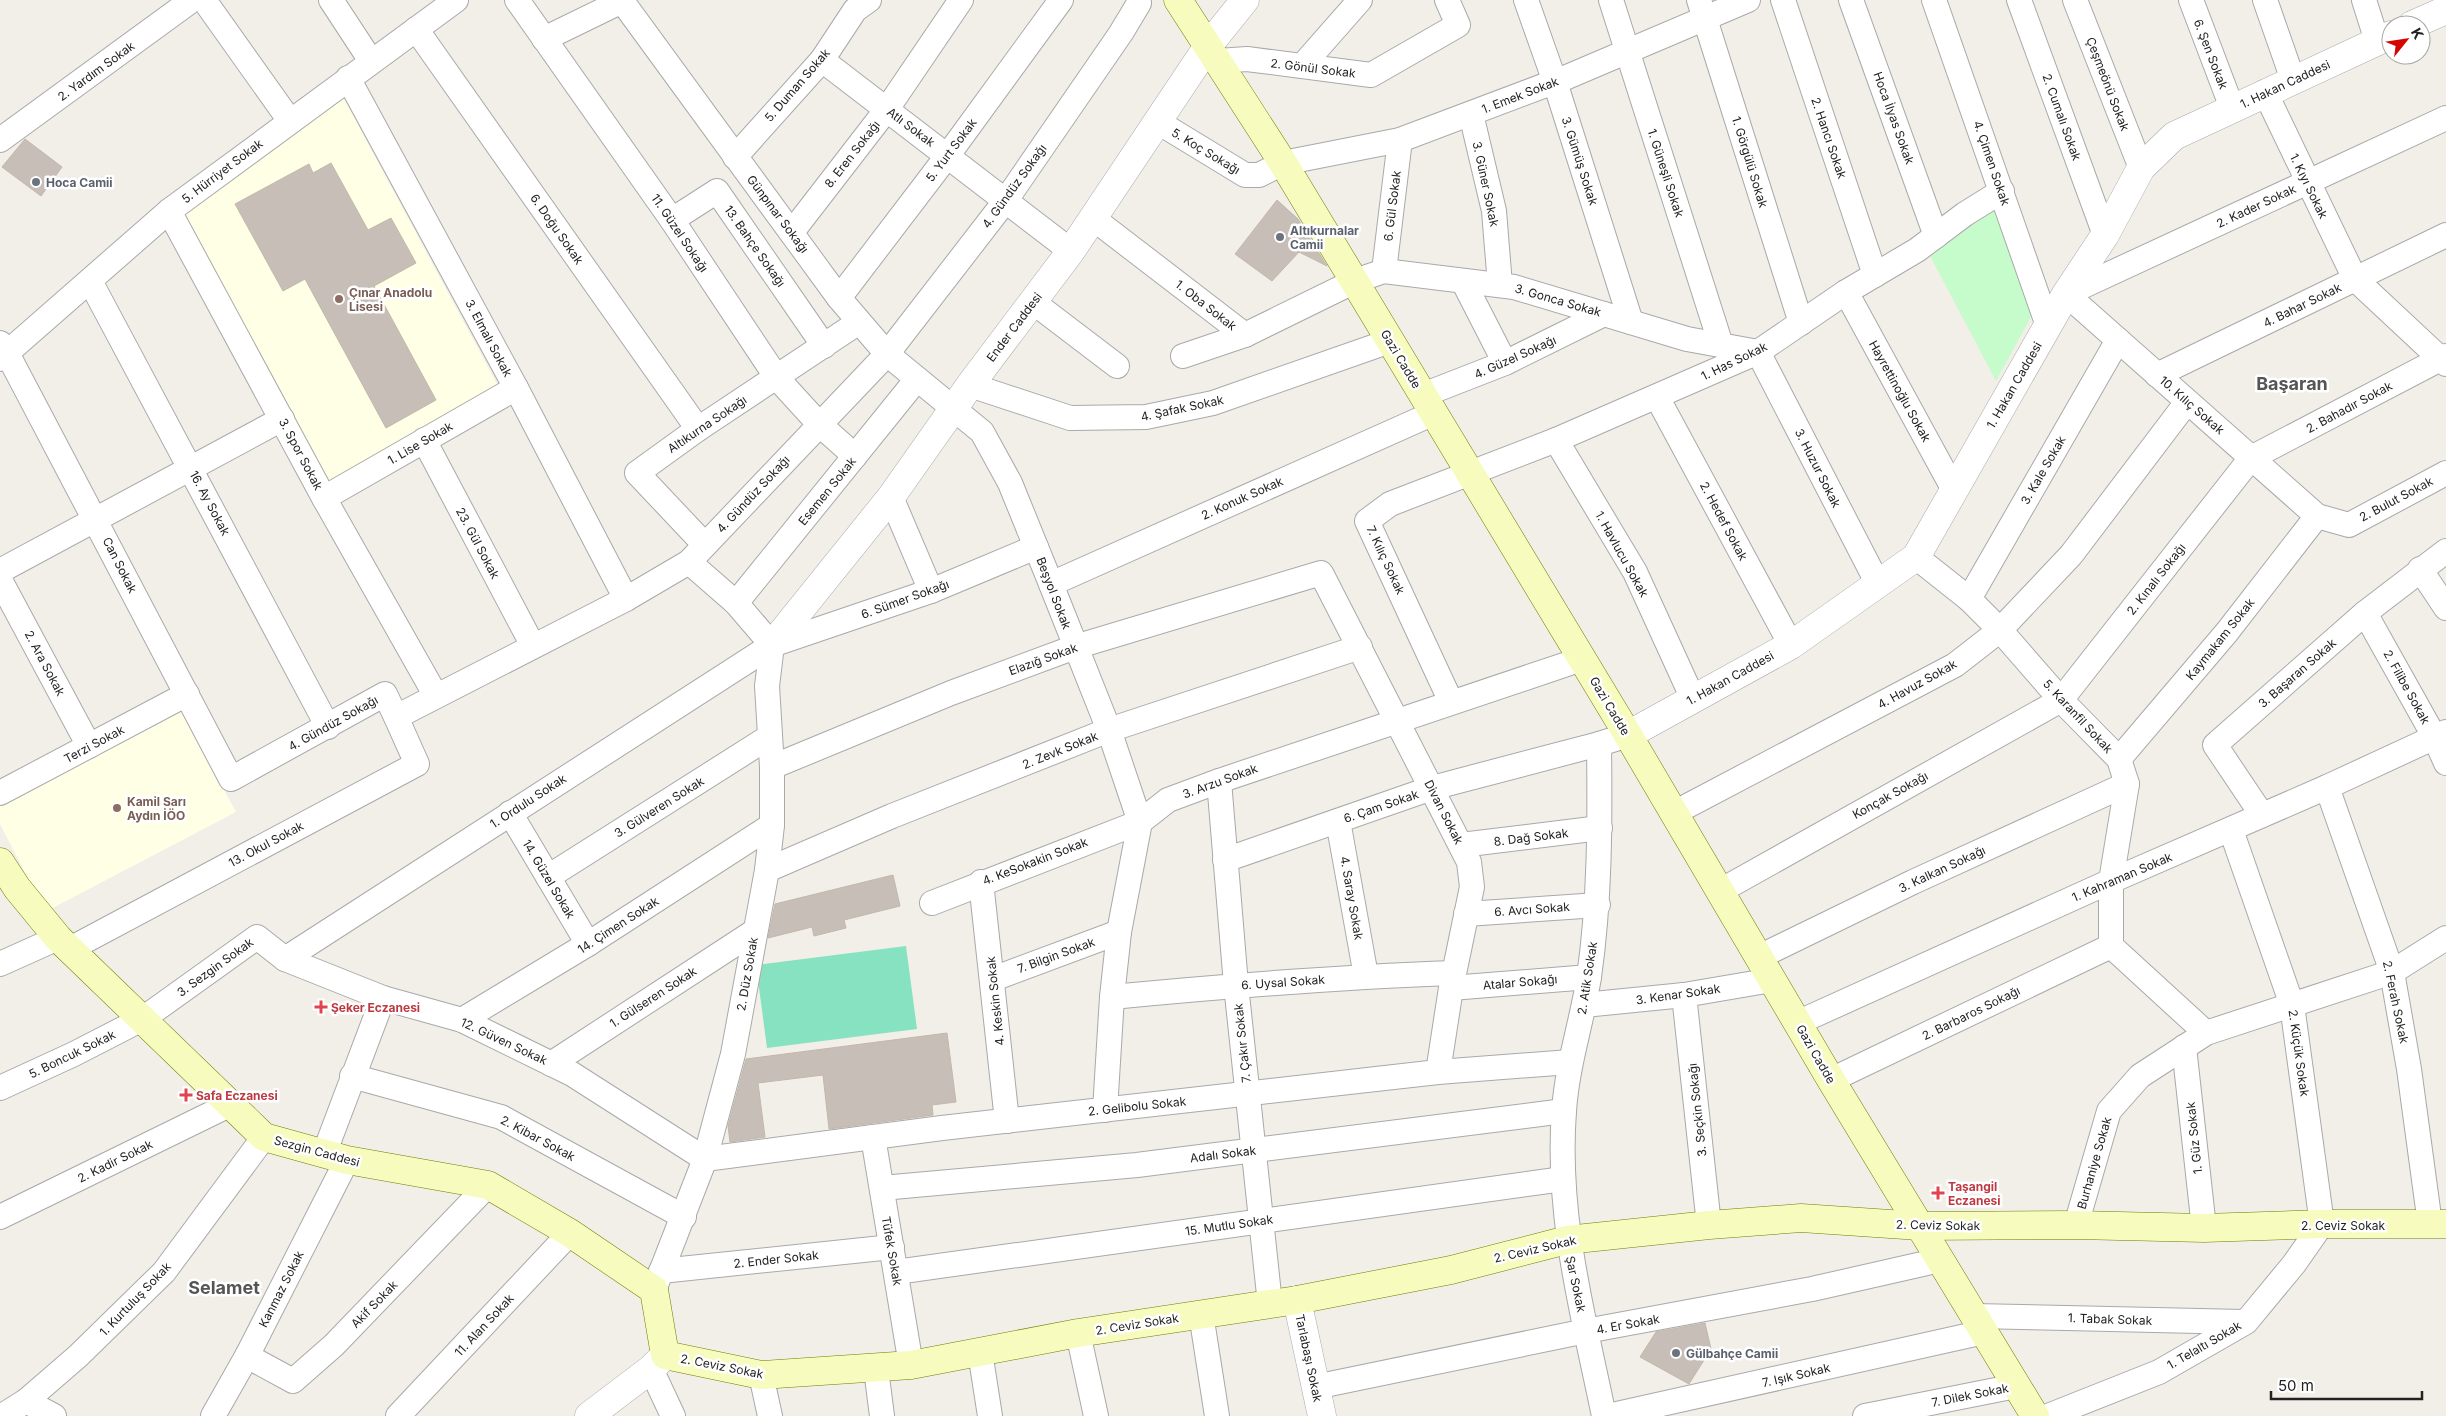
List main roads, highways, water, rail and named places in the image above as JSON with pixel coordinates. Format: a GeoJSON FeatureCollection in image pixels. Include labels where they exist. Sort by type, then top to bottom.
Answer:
{"type":"FeatureCollection","features":[{"type":"Feature","properties":{"kind":"main road","name":"Gazi Cadde"},"geometry":{"type":"LineString","coordinates":[[1178,0],[1283,163],[1355,281],[1469,474],[1628,735],[1831,1080],[2035,1416]]}},
{"type":"Feature","properties":{"kind":"main road","name":"Sezgin Caddesi"},"geometry":{"type":"LineString","coordinates":[[0,862],[17,888],[64,943],[144,1018],[229,1105],[264,1137],[336,1157],[488,1185],[657,1281],[658,1362]]}},
{"type":"Feature","properties":{"kind":"main road","name":"2. Ceviz Sokak"},"geometry":{"type":"LineString","coordinates":[[658,1362],[761,1376],[911,1365],[1078,1333],[1297,1300],[1451,1270],[1567,1240],[1709,1225],[1801,1218],[1920,1226],[2076,1225],[2204,1228],[2322,1224],[2438,1224]]}},
{"type":"Feature","properties":{"kind":"place","name":"Hoca Camii"},"geometry":{"type":"Point","coordinates":[36,182]}},
{"type":"Feature","properties":{"kind":"place","name":"Altıkurnalar Camii"},"geometry":{"type":"Point","coordinates":[1280,237]}},
{"type":"Feature","properties":{"kind":"place","name":"Çınar Anadolu Lisesi"},"geometry":{"type":"Point","coordinates":[339,299]}},
{"type":"Feature","properties":{"kind":"place","name":"Kamil Sarı Aydın İÖO"},"geometry":{"type":"Point","coordinates":[117,808]}},
{"type":"Feature","properties":{"kind":"place","name":"Şeker Eczanesi"},"geometry":{"type":"Point","coordinates":[321,1007]}},
{"type":"Feature","properties":{"kind":"place","name":"Safa Eczanesi"},"geometry":{"type":"Point","coordinates":[186,1095]}},
{"type":"Feature","properties":{"kind":"place","name":"Taşangil Eczanesi"},"geometry":{"type":"Point","coordinates":[1938,1193]}},
{"type":"Feature","properties":{"kind":"place","name":"Gülbahçe Camii"},"geometry":{"type":"Point","coordinates":[1676,1353]}},
{"type":"Feature","properties":{"kind":"district","name":"Başaran"},"geometry":{"type":"Point","coordinates":[2292,383]}},
{"type":"Feature","properties":{"kind":"district","name":"Selamet"},"geometry":{"type":"Point","coordinates":[224,1287]}}]}
